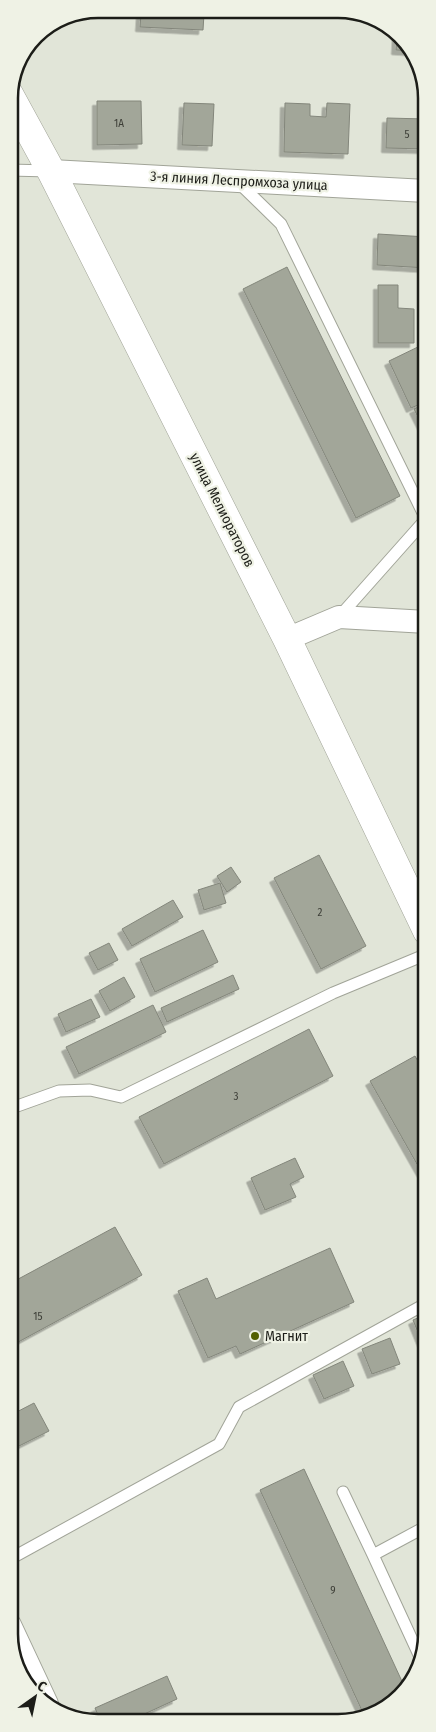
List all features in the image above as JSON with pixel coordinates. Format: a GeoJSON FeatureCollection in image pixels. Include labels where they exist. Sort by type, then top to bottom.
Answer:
{"type":"FeatureCollection","features":[{"type":"Feature","properties":{"kind":"street","name":"улица Мелиораторов"},"geometry":{"type":"LineString","coordinates":[[18,111],[287,639],[418,913]]}},
{"type":"Feature","properties":{"kind":"street","name":"3-я линия Леспромхоза улица"},"geometry":{"type":"LineString","coordinates":[[50,172],[418,191]]}},
{"type":"Feature","properties":{"kind":"street"},"geometry":{"type":"LineString","coordinates":[[287,639],[338,617],[418,621]]}},
{"type":"Feature","properties":{"kind":"street"},"geometry":{"type":"LineString","coordinates":[[18,1642],[32,1672]]}},
{"type":"Feature","properties":{"kind":"lane"},"geometry":{"type":"LineString","coordinates":[[18,170],[50,172]]}},
{"type":"Feature","properties":{"kind":"lane"},"geometry":{"type":"LineString","coordinates":[[237,181],[282,224],[418,503]]}},
{"type":"Feature","properties":{"kind":"lane"},"geometry":{"type":"LineString","coordinates":[[338,617],[418,528]]}},
{"type":"Feature","properties":{"kind":"lane"},"geometry":{"type":"LineString","coordinates":[[18,1106],[60,1090],[90,1090],[121,1097],[333,993],[418,958]]}},
{"type":"Feature","properties":{"kind":"lane"},"geometry":{"type":"LineString","coordinates":[[18,1555],[219,1444],[239,1407],[418,1308]]}},
{"type":"Feature","properties":{"kind":"lane"},"geometry":{"type":"LineString","coordinates":[[343,1492],[417,1650]]}},
{"type":"Feature","properties":{"kind":"lane"},"geometry":{"type":"LineString","coordinates":[[373,1556],[418,1531]]}},
{"type":"Feature","properties":{"kind":"building"},"geometry":{"type":"Polygon","coordinates":[[[141,18],[204,18],[203,30],[140,27],[141,18]]]}},
{"type":"Feature","properties":{"kind":"building"},"geometry":{"type":"Polygon","coordinates":[[[396,43],[403,50],[396,50],[396,43]]]}},
{"type":"Feature","properties":{"kind":"building"},"geometry":{"type":"Polygon","coordinates":[[[97,101],[141,101],[142,144],[97,145],[97,101]]]}},
{"type":"Feature","properties":{"kind":"building"},"geometry":{"type":"Polygon","coordinates":[[[184,103],[214,104],[212,146],[182,145],[184,103]]]}},
{"type":"Feature","properties":{"kind":"building"},"geometry":{"type":"Polygon","coordinates":[[[285,103],[310,104],[310,116],[326,117],[327,103],[350,104],[348,154],[284,152],[285,103]]]}},
{"type":"Feature","properties":{"kind":"building"},"geometry":{"type":"Polygon","coordinates":[[[387,118],[418,119],[418,149],[386,148],[387,118]]]}},
{"type":"Feature","properties":{"kind":"building"},"geometry":{"type":"Polygon","coordinates":[[[378,234],[418,236],[418,267],[377,265],[378,234]]]}},
{"type":"Feature","properties":{"kind":"building"},"geometry":{"type":"Polygon","coordinates":[[[287,267],[400,496],[356,518],[243,289],[287,267]]]}},
{"type":"Feature","properties":{"kind":"building"},"geometry":{"type":"Polygon","coordinates":[[[378,285],[398,285],[398,308],[414,309],[414,343],[378,343],[378,285]]]}},
{"type":"Feature","properties":{"kind":"building"},"geometry":{"type":"Polygon","coordinates":[[[418,347],[418,405],[411,408],[389,361],[418,347]]]}},
{"type":"Feature","properties":{"kind":"building"},"geometry":{"type":"Polygon","coordinates":[[[418,407],[418,417],[414,409],[418,407]]]}},
{"type":"Feature","properties":{"kind":"building"},"geometry":{"type":"Polygon","coordinates":[[[319,855],[366,946],[321,969],[274,878],[319,855]]]}},
{"type":"Feature","properties":{"kind":"building"},"geometry":{"type":"Polygon","coordinates":[[[231,867],[241,882],[227,892],[217,876],[231,867]]]}},
{"type":"Feature","properties":{"kind":"building"},"geometry":{"type":"Polygon","coordinates":[[[220,883],[226,903],[204,910],[198,890],[220,883]]]}},
{"type":"Feature","properties":{"kind":"building"},"geometry":{"type":"Polygon","coordinates":[[[173,900],[183,917],[132,946],[122,929],[173,900]]]}},
{"type":"Feature","properties":{"kind":"building"},"geometry":{"type":"Polygon","coordinates":[[[203,930],[218,962],[155,992],[140,959],[203,930]]]}},
{"type":"Feature","properties":{"kind":"building"},"geometry":{"type":"Polygon","coordinates":[[[109,943],[118,960],[98,970],[89,953],[109,943]]]}},
{"type":"Feature","properties":{"kind":"building"},"geometry":{"type":"Polygon","coordinates":[[[233,975],[239,989],[167,1022],[161,1008],[233,975]]]}},
{"type":"Feature","properties":{"kind":"building"},"geometry":{"type":"Polygon","coordinates":[[[124,977],[135,997],[110,1011],[99,991],[124,977]]]}},
{"type":"Feature","properties":{"kind":"building"},"geometry":{"type":"Polygon","coordinates":[[[91,999],[100,1017],[66,1032],[58,1014],[91,999]]]}},
{"type":"Feature","properties":{"kind":"building"},"geometry":{"type":"Polygon","coordinates":[[[153,1005],[166,1032],[79,1074],[66,1047],[153,1005]]]}},
{"type":"Feature","properties":{"kind":"building"},"geometry":{"type":"Polygon","coordinates":[[[309,1029],[333,1076],[164,1164],[139,1117],[309,1029]]]}},
{"type":"Feature","properties":{"kind":"building"},"geometry":{"type":"Polygon","coordinates":[[[415,1056],[418,1061],[418,1166],[370,1081],[415,1056]]]}},
{"type":"Feature","properties":{"kind":"building"},"geometry":{"type":"Polygon","coordinates":[[[295,1158],[304,1177],[290,1184],[296,1197],[265,1210],[251,1178],[295,1158]]]}},
{"type":"Feature","properties":{"kind":"building"},"geometry":{"type":"Polygon","coordinates":[[[115,1227],[142,1275],[18,1342],[18,1279],[115,1227]]]}},
{"type":"Feature","properties":{"kind":"building"},"geometry":{"type":"Polygon","coordinates":[[[330,1248],[354,1302],[240,1354],[236,1346],[208,1358],[178,1291],[207,1278],[216,1299],[330,1248]]]}},
{"type":"Feature","properties":{"kind":"building"},"geometry":{"type":"Polygon","coordinates":[[[418,1318],[418,1332],[413,1320],[418,1318]]]}},
{"type":"Feature","properties":{"kind":"building"},"geometry":{"type":"Polygon","coordinates":[[[390,1338],[400,1364],[372,1374],[362,1349],[390,1338]]]}},
{"type":"Feature","properties":{"kind":"building"},"geometry":{"type":"Polygon","coordinates":[[[343,1361],[354,1386],[324,1399],[313,1375],[343,1361]]]}},
{"type":"Feature","properties":{"kind":"building"},"geometry":{"type":"Polygon","coordinates":[[[34,1403],[49,1431],[18,1446],[18,1411],[34,1403]]]}},
{"type":"Feature","properties":{"kind":"building"},"geometry":{"type":"Polygon","coordinates":[[[304,1469],[402,1682],[387,1698],[374,1706],[362,1711],[260,1490],[304,1469]]]}},
{"type":"Feature","properties":{"kind":"building"},"geometry":{"type":"Polygon","coordinates":[[[167,1676],[177,1699],[144,1714],[98,1714],[95,1708],[167,1676]]]}},
{"type":"Feature","properties":{"kind":"place","name":"Магнит"},"geometry":{"type":"Point","coordinates":[255,1336]}}]}
